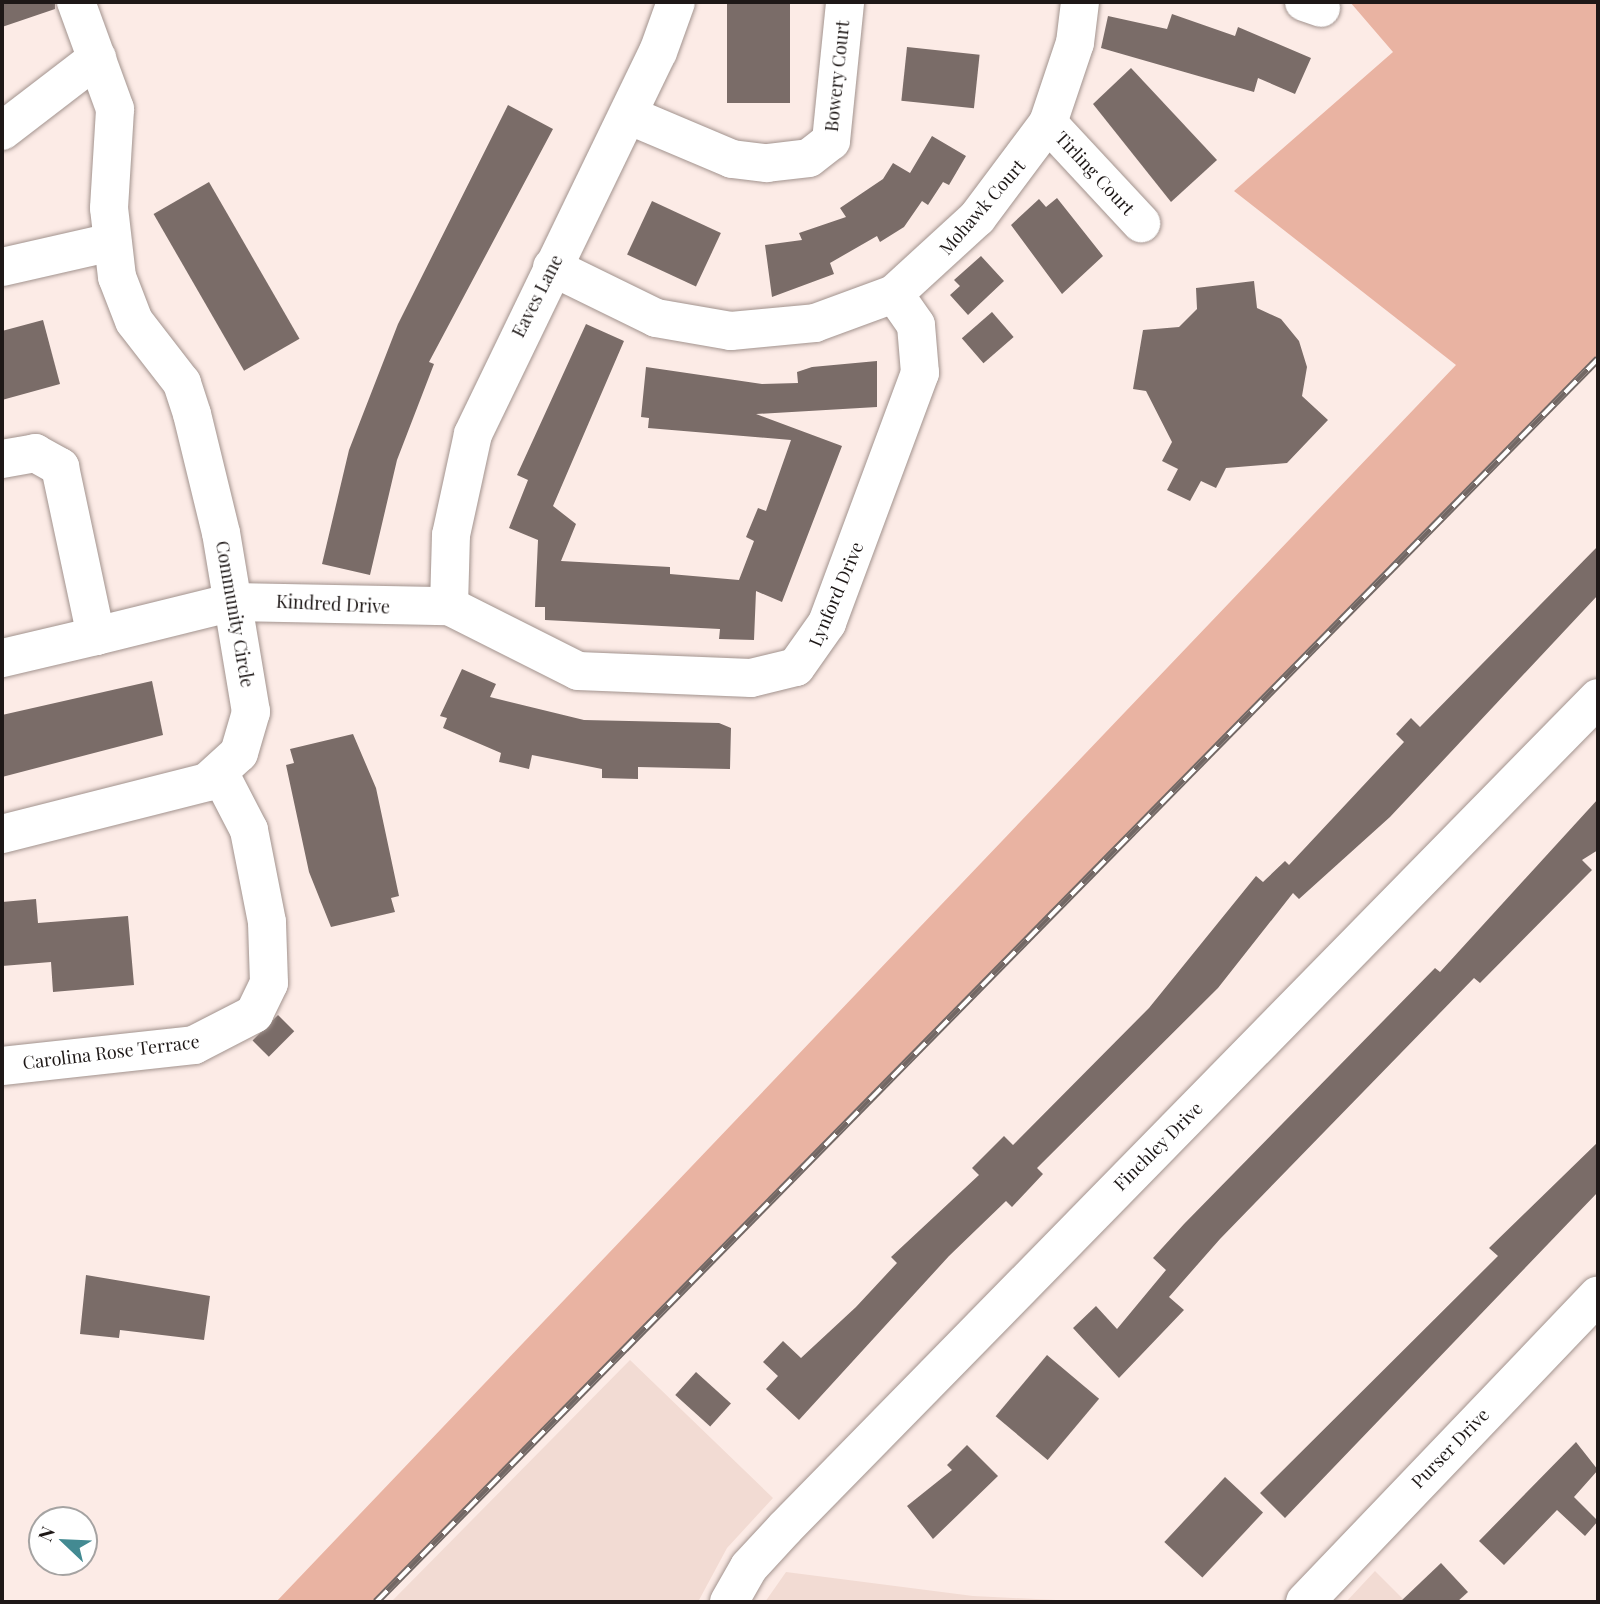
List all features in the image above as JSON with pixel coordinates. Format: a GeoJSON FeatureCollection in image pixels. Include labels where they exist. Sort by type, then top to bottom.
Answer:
{"type":"FeatureCollection","features":[{"type":"Feature","properties":{"kind":"street","name":"Community Circle"},"geometry":{"type":"LineString","coordinates":[[2,834],[182,790],[220,774],[239,753],[251,712],[233,602],[181,383],[125,302],[111,242],[115,109],[76,2]]}},
{"type":"Feature","properties":{"kind":"street","name":"Eaves Lane"},"geometry":{"type":"LineString","coordinates":[[449,606],[450,535],[472,435],[628,115],[676,2]]}},
{"type":"Feature","properties":{"kind":"street","name":"Bowery Court"},"geometry":{"type":"LineString","coordinates":[[628,115],[732,159],[766,163],[809,158],[831,141],[845,2]]}},
{"type":"Feature","properties":{"kind":"street","name":"Mohawk Court"},"geometry":{"type":"LineString","coordinates":[[552,267],[656,318],[731,331],[815,323],[894,294],[977,218],[1048,123],[1075,43],[1080,2]]}},
{"type":"Feature","properties":{"kind":"street"},"geometry":{"type":"LineString","coordinates":[[2,131],[97,58]]}},
{"type":"Feature","properties":{"kind":"street","name":"Tirling Court"},"geometry":{"type":"LineString","coordinates":[[1048,123],[1141,223]]}},
{"type":"Feature","properties":{"kind":"street"},"geometry":{"type":"LineString","coordinates":[[2,267],[111,242]]}},
{"type":"Feature","properties":{"kind":"street","name":"Lynford Drive"},"geometry":{"type":"LineString","coordinates":[[449,606],[578,671],[751,678],[796,667],[827,623],[920,373],[916,325],[894,294]]}},
{"type":"Feature","properties":{"kind":"street"},"geometry":{"type":"LineString","coordinates":[[2,459],[35,453],[60,467],[96,636]]}},
{"type":"Feature","properties":{"kind":"street","name":"Kindred Drive"},"geometry":{"type":"LineString","coordinates":[[2,658],[233,602],[449,606]]}},
{"type":"Feature","properties":{"kind":"street","name":"Finchley Drive"},"geometry":{"type":"LineString","coordinates":[[729,1602],[749,1567],[785,1528],[1598,698]]}},
{"type":"Feature","properties":{"kind":"street","name":"Carolina Rose Terrace"},"geometry":{"type":"LineString","coordinates":[[2,1066],[194,1045],[254,1014],[269,983],[267,922],[250,830],[220,774]]}},
{"type":"Feature","properties":{"kind":"street","name":"Purser Drive"},"geometry":{"type":"LineString","coordinates":[[1305,1602],[1598,1295]]}},
{"type":"Feature","properties":{"kind":"shaded area"},"geometry":{"type":"Polygon","coordinates":[[[1350,2],[1598,2],[1598,355],[375,1602],[276,1602],[1456,365],[1234,191],[1393,52],[1350,2]]]}},
{"type":"Feature","properties":{"kind":"shaded area"},"geometry":{"type":"Polygon","coordinates":[[[630,1360],[773,1498],[727,1548],[698,1602],[391,1602],[630,1360]]]}},
{"type":"Feature","properties":{"kind":"shaded area"},"geometry":{"type":"Polygon","coordinates":[[[1375,1571],[1406,1602],[1346,1602],[1375,1571]]]}},
{"type":"Feature","properties":{"kind":"shaded area"},"geometry":{"type":"Polygon","coordinates":[[[786,1572],[973,1596],[1096,1602],[765,1602],[786,1572]]]}},
{"type":"Feature","properties":{"kind":"building"},"geometry":{"type":"Polygon","coordinates":[[[2,2],[55,2],[55,9],[2,27],[2,2]]]}},
{"type":"Feature","properties":{"kind":"building"},"geometry":{"type":"Polygon","coordinates":[[[727,2],[790,2],[790,103],[727,103],[727,2]]]}},
{"type":"Feature","properties":{"kind":"building"},"geometry":{"type":"Polygon","coordinates":[[[1172,14],[1235,36],[1238,27],[1311,58],[1295,94],[1258,78],[1254,92],[1101,48],[1108,16],[1167,29],[1172,14]]]}},
{"type":"Feature","properties":{"kind":"building"},"geometry":{"type":"Polygon","coordinates":[[[907,47],[980,55],[974,108],[901,101],[907,47]]]}},
{"type":"Feature","properties":{"kind":"building"},"geometry":{"type":"Polygon","coordinates":[[[1131,68],[1217,160],[1171,202],[1093,104],[1131,68]]]}},
{"type":"Feature","properties":{"kind":"building"},"geometry":{"type":"Polygon","coordinates":[[[508,105],[553,129],[429,362],[434,364],[397,460],[370,575],[322,564],[349,450],[398,324],[508,105]]]}},
{"type":"Feature","properties":{"kind":"building"},"geometry":{"type":"Polygon","coordinates":[[[932,136],[966,156],[949,185],[943,182],[928,205],[922,201],[904,227],[880,242],[877,236],[830,263],[834,274],[772,297],[765,245],[802,240],[799,233],[846,217],[840,208],[883,179],[893,163],[910,173],[932,136]]]}},
{"type":"Feature","properties":{"kind":"building"},"geometry":{"type":"Polygon","coordinates":[[[209,182],[300,339],[244,371],[154,214],[209,182]]]}},
{"type":"Feature","properties":{"kind":"building"},"geometry":{"type":"Polygon","coordinates":[[[1057,198],[1103,256],[1062,294],[1011,225],[1039,199],[1046,207],[1057,198]]]}},
{"type":"Feature","properties":{"kind":"building"},"geometry":{"type":"Polygon","coordinates":[[[652,201],[721,233],[696,287],[627,254],[652,201]]]}},
{"type":"Feature","properties":{"kind":"building"},"geometry":{"type":"Polygon","coordinates":[[[981,256],[1004,281],[968,315],[950,295],[960,286],[954,280],[981,256]]]}},
{"type":"Feature","properties":{"kind":"building"},"geometry":{"type":"Polygon","coordinates":[[[1254,281],[1257,308],[1281,319],[1299,341],[1307,367],[1302,396],[1328,420],[1287,463],[1226,468],[1216,488],[1201,481],[1190,501],[1167,490],[1178,469],[1162,461],[1172,442],[1146,391],[1133,389],[1143,330],[1179,327],[1197,309],[1196,288],[1254,281]]]}},
{"type":"Feature","properties":{"kind":"building"},"geometry":{"type":"Polygon","coordinates":[[[992,312],[1014,337],[983,363],[962,338],[992,312]]]}},
{"type":"Feature","properties":{"kind":"building"},"geometry":{"type":"Polygon","coordinates":[[[43,320],[60,384],[2,400],[2,331],[43,320]]]}},
{"type":"Feature","properties":{"kind":"building"},"geometry":{"type":"Polygon","coordinates":[[[586,324],[624,341],[553,506],[576,524],[561,561],[670,567],[670,574],[739,580],[754,541],[746,537],[758,508],[766,511],[791,440],[648,428],[649,418],[641,417],[646,367],[762,384],[798,383],[797,372],[812,367],[877,361],[877,407],[756,414],[842,446],[782,602],[756,591],[754,640],[719,639],[720,629],[545,620],[545,607],[535,607],[538,540],[509,528],[528,480],[517,475],[586,324]]]}},
{"type":"Feature","properties":{"kind":"building"},"geometry":{"type":"Polygon","coordinates":[[[1598,546],[1598,595],[1390,817],[1299,899],[1293,893],[1218,988],[1037,1168],[1043,1174],[1012,1207],[1006,1201],[949,1256],[799,1420],[766,1389],[778,1376],[763,1362],[783,1341],[801,1358],[856,1307],[897,1263],[891,1257],[979,1175],[972,1168],[1004,1136],[1013,1145],[1149,1008],[1256,876],[1263,882],[1285,861],[1289,865],[1404,742],[1396,734],[1411,718],[1420,727],[1598,546]]]}},
{"type":"Feature","properties":{"kind":"building"},"geometry":{"type":"Polygon","coordinates":[[[462,669],[496,684],[490,697],[584,720],[719,723],[731,728],[730,769],[638,767],[638,779],[602,778],[602,769],[532,755],[529,769],[499,762],[501,753],[443,728],[447,718],[440,716],[462,669]]]}},
{"type":"Feature","properties":{"kind":"building"},"geometry":{"type":"Polygon","coordinates":[[[152,681],[163,735],[2,777],[2,715],[152,681]]]}},
{"type":"Feature","properties":{"kind":"building"},"geometry":{"type":"Polygon","coordinates":[[[353,734],[376,788],[399,896],[391,898],[395,912],[331,927],[309,872],[286,765],[294,763],[290,749],[353,734]]]}},
{"type":"Feature","properties":{"kind":"building"},"geometry":{"type":"Polygon","coordinates":[[[1598,799],[1598,850],[1582,860],[1592,870],[1480,983],[1474,978],[1220,1239],[1169,1297],[1184,1310],[1119,1378],[1073,1328],[1096,1306],[1117,1329],[1166,1270],[1153,1258],[1435,968],[1440,972],[1598,799]]]}},
{"type":"Feature","properties":{"kind":"building"},"geometry":{"type":"Polygon","coordinates":[[[36,899],[38,923],[128,916],[134,985],[53,992],[51,962],[2,966],[2,902],[36,899]]]}},
{"type":"Feature","properties":{"kind":"building"},"geometry":{"type":"Polygon","coordinates":[[[278,1015],[294,1031],[269,1057],[253,1040],[278,1015]]]}},
{"type":"Feature","properties":{"kind":"building"},"geometry":{"type":"Polygon","coordinates":[[[1598,1142],[1598,1192],[1285,1518],[1260,1493],[1498,1256],[1489,1248],[1598,1142]]]}},
{"type":"Feature","properties":{"kind":"building"},"geometry":{"type":"Polygon","coordinates":[[[86,1275],[210,1296],[204,1340],[120,1330],[119,1338],[80,1334],[86,1275]]]}},
{"type":"Feature","properties":{"kind":"building"},"geometry":{"type":"Polygon","coordinates":[[[1047,1355],[1099,1399],[1048,1460],[996,1416],[1047,1355]]]}},
{"type":"Feature","properties":{"kind":"building"},"geometry":{"type":"Polygon","coordinates":[[[696,1372],[731,1403],[710,1426],[675,1395],[696,1372]]]}},
{"type":"Feature","properties":{"kind":"building"},"geometry":{"type":"Polygon","coordinates":[[[1576,1442],[1598,1470],[1574,1497],[1598,1521],[1585,1536],[1557,1510],[1504,1565],[1479,1541],[1576,1442]]]}},
{"type":"Feature","properties":{"kind":"building"},"geometry":{"type":"Polygon","coordinates":[[[967,1445],[998,1476],[933,1539],[907,1506],[952,1470],[947,1465],[967,1445]]]}},
{"type":"Feature","properties":{"kind":"building"},"geometry":{"type":"Polygon","coordinates":[[[1225,1477],[1263,1512],[1202,1578],[1164,1542],[1225,1477]]]}},
{"type":"Feature","properties":{"kind":"building"},"geometry":{"type":"Polygon","coordinates":[[[1441,1563],[1468,1592],[1457,1602],[1400,1602],[1441,1563]]]}},
{"type":"Feature","properties":{"kind":"railway"},"geometry":{"type":"LineString","coordinates":[[376,1602],[1598,359]]}}]}
